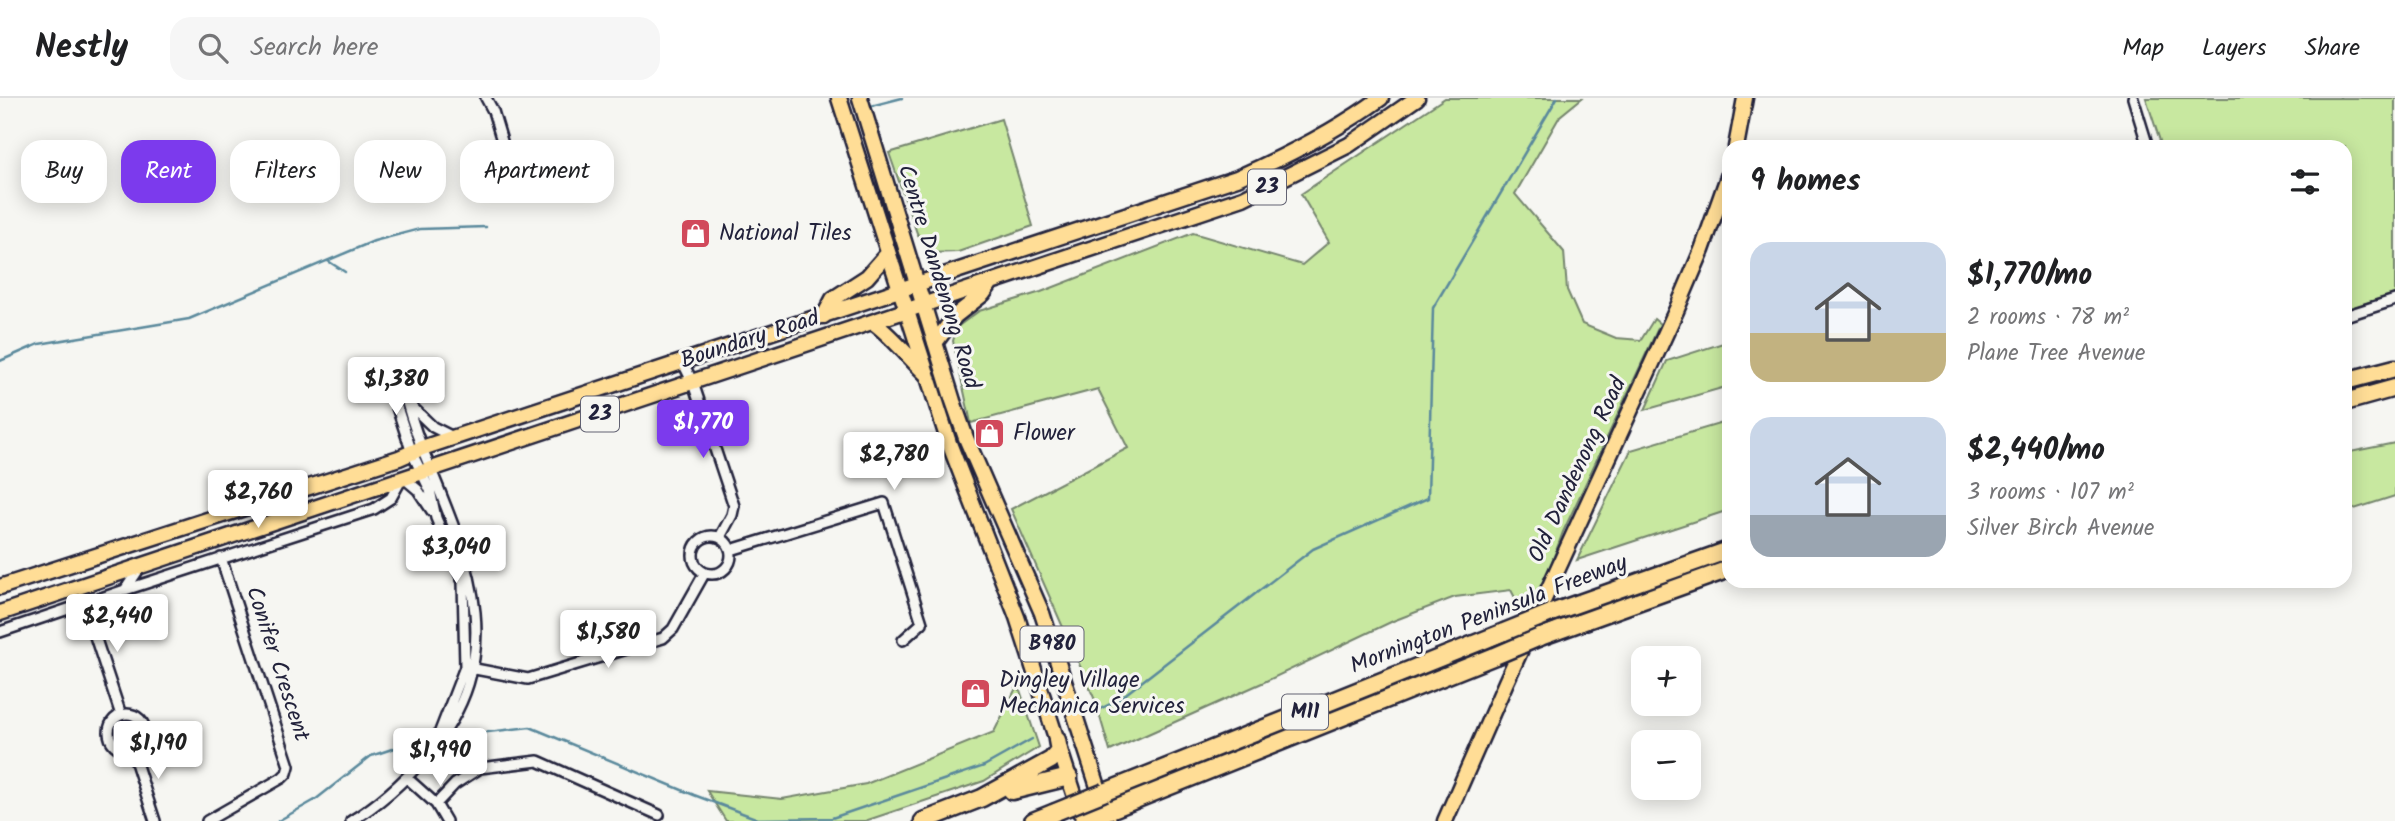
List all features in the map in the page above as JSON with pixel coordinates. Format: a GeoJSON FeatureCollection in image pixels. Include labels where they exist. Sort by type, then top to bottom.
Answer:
{"type":"FeatureCollection","features":[{"type":"Feature","properties":{"kind":"highway"},"geometry":{"type":"LineString","coordinates":[[2352,379],[2395,368]]}},
{"type":"Feature","properties":{"kind":"highway"},"geometry":{"type":"LineString","coordinates":[[2352,400],[2395,388]]}},
{"type":"Feature","properties":{"kind":"highway","name":"Mornington Peninsula Freeway"},"geometry":{"type":"LineString","coordinates":[[1083,821],[1105,803],[1504,632],[1722,552]]}},
{"type":"Feature","properties":{"kind":"highway","name":"Mornington Peninsula Freeway"},"geometry":{"type":"LineString","coordinates":[[1033,821],[1053,813],[1105,803],[1540,637],[1722,572]]}},
{"type":"Feature","properties":{"kind":"highway"},"geometry":{"type":"LineString","coordinates":[[982,798],[1054,758],[1059,751],[1058,740]]}},
{"type":"Feature","properties":{"kind":"highway"},"geometry":{"type":"LineString","coordinates":[[923,821],[982,798],[1069,777]]}},
{"type":"Feature","properties":{"kind":"main road","name":"Centre Dandenong Road"},"geometry":{"type":"LineString","coordinates":[[839,98],[961,479],[1017,617],[1083,821]]}},
{"type":"Feature","properties":{"kind":"main road","name":"Centre Dandenong Road"},"geometry":{"type":"LineString","coordinates":[[860,98],[966,438],[1042,612],[1105,803]]}},
{"type":"Feature","properties":{"kind":"main road","name":"Boundary Road"},"geometry":{"type":"LineString","coordinates":[[0,587],[1237,178],[1324,137],[1381,98]]}},
{"type":"Feature","properties":{"kind":"main road","name":"Boundary Road"},"geometry":{"type":"LineString","coordinates":[[0,613],[1244,198],[1349,145],[1417,98]]}},
{"type":"Feature","properties":{"kind":"main road"},"geometry":{"type":"LineString","coordinates":[[1737,140],[1745,98]]}},
{"type":"Feature","properties":{"kind":"main road","name":"Old Dandenong Road"},"geometry":{"type":"LineString","coordinates":[[1445,821],[1680,301],[1722,194]]}},
{"type":"Feature","properties":{"kind":"main road"},"geometry":{"type":"LineString","coordinates":[[824,316],[833,299],[867,277],[888,253]]}},
{"type":"Feature","properties":{"kind":"main road"},"geometry":{"type":"LineString","coordinates":[[919,345],[934,342],[955,316],[983,294],[991,282]]}},
{"type":"Feature","properties":{"kind":"main road"},"geometry":{"type":"LineString","coordinates":[[874,323],[892,336],[908,357],[928,376]]}},
{"type":"Feature","properties":{"kind":"main road"},"geometry":{"type":"LineString","coordinates":[[688,361],[706,368],[729,371]]}},
{"type":"Feature","properties":{"kind":"main road"},"geometry":{"type":"LineString","coordinates":[[1069,777],[1084,781],[1105,803],[1093,821]]}},
{"type":"Feature","properties":{"kind":"street"},"geometry":{"type":"LineString","coordinates":[[486,98],[502,140]]}},
{"type":"Feature","properties":{"kind":"street"},"geometry":{"type":"LineString","coordinates":[[492,98],[493,111]]}},
{"type":"Feature","properties":{"kind":"street"},"geometry":{"type":"LineString","coordinates":[[2133,98],[2146,140]]}},
{"type":"Feature","properties":{"kind":"street"},"geometry":{"type":"LineString","coordinates":[[2352,314],[2395,300]]}},
{"type":"Feature","properties":{"kind":"street"},"geometry":{"type":"LineString","coordinates":[[688,361],[734,506],[720,537]]}},
{"type":"Feature","properties":{"kind":"street"},"geometry":{"type":"LineString","coordinates":[[400,377],[417,451]]}},
{"type":"Feature","properties":{"kind":"street"},"geometry":{"type":"LineString","coordinates":[[351,821],[391,794],[450,727],[469,667],[476,630],[468,566],[451,515],[417,451],[388,380]]}},
{"type":"Feature","properties":{"kind":"street"},"geometry":{"type":"LineString","coordinates":[[407,403],[433,427],[455,438]]}},
{"type":"Feature","properties":{"kind":"street"},"geometry":{"type":"LineString","coordinates":[[427,471],[436,518]]}},
{"type":"Feature","properties":{"kind":"street"},"geometry":{"type":"LineString","coordinates":[[0,632],[379,506],[391,498],[403,479],[418,490],[436,518],[463,582],[469,667]]}},
{"type":"Feature","properties":{"kind":"street"},"geometry":{"type":"LineString","coordinates":[[731,550],[884,503],[922,623],[903,640]]}},
{"type":"Feature","properties":{"kind":"street"},"geometry":{"type":"LineString","coordinates":[[707,536],[720,537],[731,550],[730,563],[726,569],[713,575],[704,574],[694,565],[692,551],[695,545],[707,536]]}},
{"type":"Feature","properties":{"kind":"street","name":"Conifer Crescent"},"geometry":{"type":"LineString","coordinates":[[207,821],[282,778],[289,766],[221,558]]}},
{"type":"Feature","properties":{"kind":"street"},"geometry":{"type":"LineString","coordinates":[[125,590],[142,564]]}},
{"type":"Feature","properties":{"kind":"street"},"geometry":{"type":"LineString","coordinates":[[469,667],[528,679],[663,638],[673,629],[704,574]]}},
{"type":"Feature","properties":{"kind":"street"},"geometry":{"type":"LineString","coordinates":[[84,603],[121,715]]}},
{"type":"Feature","properties":{"kind":"street"},"geometry":{"type":"LineString","coordinates":[[121,715],[138,717],[145,727],[142,744],[132,750],[121,750],[110,738],[112,722],[121,715]]}},
{"type":"Feature","properties":{"kind":"street"},"geometry":{"type":"LineString","coordinates":[[132,750],[155,821]]}},
{"type":"Feature","properties":{"kind":"street"},"geometry":{"type":"LineString","coordinates":[[436,804],[455,784],[480,768],[538,761],[659,815]]}},
{"type":"Feature","properties":{"kind":"street"},"geometry":{"type":"LineString","coordinates":[[407,778],[436,804],[446,821]]}},
{"type":"Feature","properties":{"kind":"green space"},"geometry":{"type":"Polygon","coordinates":[[[1445,98],[1582,98],[1560,116],[1515,194],[1564,252],[1567,290],[1582,324],[1616,338],[1641,340],[1654,319],[1660,324],[1563,532],[1536,605],[1522,611],[1511,590],[1455,597],[1393,621],[1110,751],[1095,700],[1011,509],[1128,448],[1098,389],[971,423],[953,341],[957,327],[979,311],[1041,292],[1193,233],[1302,265],[1329,242],[1301,194],[1445,98]]]}},
{"type":"Feature","properties":{"kind":"green space"},"geometry":{"type":"Polygon","coordinates":[[[2146,98],[2395,98],[2395,294],[2352,308],[2352,140],[2160,140],[2146,98]]]}},
{"type":"Feature","properties":{"kind":"green space"},"geometry":{"type":"Polygon","coordinates":[[[1001,119],[1033,226],[958,252],[929,253],[917,233],[889,153],[1001,119]]]}},
{"type":"Feature","properties":{"kind":"green space"},"geometry":{"type":"Polygon","coordinates":[[[1722,343],[1722,388],[1645,410],[1667,361],[1722,343]]]}},
{"type":"Feature","properties":{"kind":"green space"},"geometry":{"type":"Polygon","coordinates":[[[1722,423],[1722,512],[1577,560],[1631,450],[1722,423]]]}},
{"type":"Feature","properties":{"kind":"green space"},"geometry":{"type":"Polygon","coordinates":[[[2395,443],[2395,496],[2352,510],[2352,452],[2395,443]]]}},
{"type":"Feature","properties":{"kind":"green space"},"geometry":{"type":"Polygon","coordinates":[[[1018,684],[1039,747],[984,781],[865,821],[726,821],[707,791],[782,799],[866,784],[994,732],[1018,684]]]}},
{"type":"Feature","properties":{"kind":"waterway"},"geometry":{"type":"LineString","coordinates":[[871,106],[902,98]]}},
{"type":"Feature","properties":{"kind":"waterway"},"geometry":{"type":"LineString","coordinates":[[1094,712],[1118,700],[1313,549],[1428,498],[1433,308],[1557,98]]}},
{"type":"Feature","properties":{"kind":"waterway"},"geometry":{"type":"LineString","coordinates":[[0,361],[39,344],[189,319],[374,241],[420,229],[486,227]]}},
{"type":"Feature","properties":{"kind":"waterway"},"geometry":{"type":"LineString","coordinates":[[328,261],[345,272]]}},
{"type":"Feature","properties":{"kind":"waterway"},"geometry":{"type":"LineString","coordinates":[[462,735],[530,727],[758,819],[832,818],[984,766],[1032,739]]}},
{"type":"Feature","properties":{"kind":"waterway"},"geometry":{"type":"LineString","coordinates":[[278,821],[315,800],[371,756],[410,743]]}},
{"type":"Feature","properties":{"kind":"place","name":"National Tiles"},"geometry":{"type":"Point","coordinates":[696,234]}},
{"type":"Feature","properties":{"kind":"place","name":"Flower"},"geometry":{"type":"Point","coordinates":[990,434]}},
{"type":"Feature","properties":{"kind":"place","name":"Dingley Village Mechanica Services"},"geometry":{"type":"Point","coordinates":[976,694]}}]}
